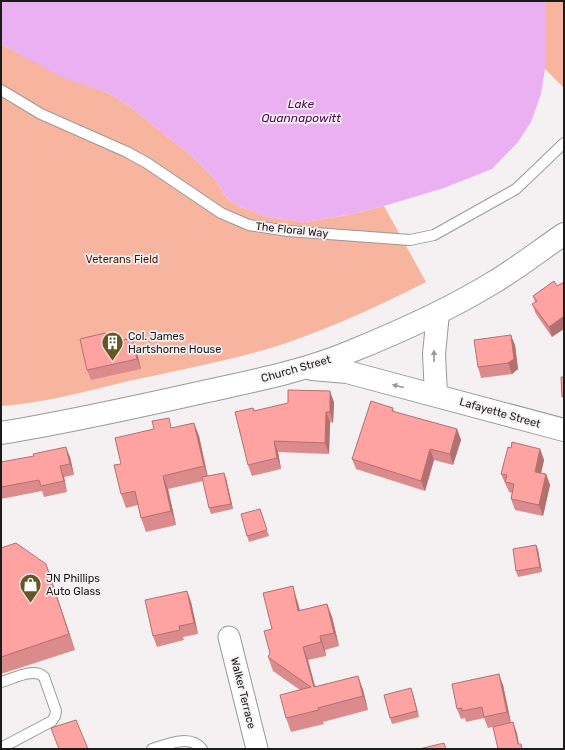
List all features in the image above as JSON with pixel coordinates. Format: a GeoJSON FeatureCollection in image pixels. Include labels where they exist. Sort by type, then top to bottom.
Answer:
{"type":"FeatureCollection","features":[{"type":"Feature","properties":{"kind":"main road","name":"Church Street"},"geometry":{"type":"LineString","coordinates":[[1,433],[128,409],[301,369],[352,352],[438,313],[490,284],[564,234]]}},
{"type":"Feature","properties":{"kind":"main road"},"geometry":{"type":"LineString","coordinates":[[436,395],[434,354],[438,313]]}},
{"type":"Feature","properties":{"kind":"main road","name":"Lafayette Street"},"geometry":{"type":"LineString","coordinates":[[301,369],[347,372],[564,430]]}},
{"type":"Feature","properties":{"kind":"street","name":"Walker Terrace"},"geometry":{"type":"LineString","coordinates":[[229,637],[257,749]]}},
{"type":"Feature","properties":{"kind":"lane","name":"The Floral Way"},"geometry":{"type":"LineString","coordinates":[[1,90],[41,114],[127,152],[148,163],[221,213],[249,225],[288,231],[410,240],[434,235],[516,189],[564,143]]}},
{"type":"Feature","properties":{"kind":"lane"},"geometry":{"type":"LineString","coordinates":[[1,682],[32,673],[40,674],[44,677],[56,713],[52,720],[1,748]]}},
{"type":"Feature","properties":{"kind":"lane"},"geometry":{"type":"LineString","coordinates":[[152,749],[186,740],[196,742],[202,749]]}},
{"type":"Feature","properties":{"kind":"green space"},"geometry":{"type":"Polygon","coordinates":[[[545,1],[564,1],[564,88],[545,69],[545,1]]]}},
{"type":"Feature","properties":{"kind":"green space","name":"Veterans Field"},"geometry":{"type":"Polygon","coordinates":[[[1,44],[63,77],[106,92],[128,105],[193,157],[215,179],[226,197],[238,206],[268,217],[305,222],[347,215],[384,206],[426,282],[341,322],[275,347],[222,361],[65,396],[1,406],[1,44]]]}},
{"type":"Feature","properties":{"kind":"water","name":"Lake Quannapowitt"},"geometry":{"type":"Polygon","coordinates":[[[1,1],[545,1],[545,69],[541,94],[531,122],[518,142],[492,169],[444,188],[384,206],[347,215],[305,222],[268,217],[238,206],[226,197],[215,179],[193,157],[128,105],[106,92],[63,78],[1,44],[1,1]]]}},
{"type":"Feature","properties":{"kind":"building"},"geometry":{"type":"Polygon","coordinates":[[[554,281],[557,286],[564,282],[564,316],[549,327],[532,304],[537,301],[533,296],[554,281]]]}},
{"type":"Feature","properties":{"kind":"building"},"geometry":{"type":"Polygon","coordinates":[[[105,333],[108,344],[132,338],[137,359],[87,370],[80,339],[105,333]]]}},
{"type":"Feature","properties":{"kind":"building"},"geometry":{"type":"Polygon","coordinates":[[[511,335],[514,359],[508,363],[478,367],[474,340],[511,335]]]}},
{"type":"Feature","properties":{"kind":"building"},"geometry":{"type":"Polygon","coordinates":[[[561,377],[564,377],[564,396],[562,397],[561,377]]]}},
{"type":"Feature","properties":{"kind":"building"},"geometry":{"type":"Polygon","coordinates":[[[288,390],[330,391],[330,412],[326,412],[325,443],[274,441],[277,458],[248,465],[235,412],[253,408],[254,411],[288,403],[288,390]]]}},
{"type":"Feature","properties":{"kind":"building"},"geometry":{"type":"Polygon","coordinates":[[[371,401],[393,408],[392,411],[457,429],[450,454],[430,449],[421,481],[352,459],[371,401]]]}},
{"type":"Feature","properties":{"kind":"building"},"geometry":{"type":"Polygon","coordinates":[[[169,418],[171,428],[194,423],[204,466],[163,476],[171,511],[141,518],[135,491],[121,494],[114,465],[121,464],[115,438],[154,429],[152,421],[169,418]]]}},
{"type":"Feature","properties":{"kind":"building"},"geometry":{"type":"Polygon","coordinates":[[[512,442],[540,449],[535,472],[546,474],[539,505],[511,499],[514,484],[505,482],[507,475],[501,474],[508,447],[511,448],[512,442]]]}},
{"type":"Feature","properties":{"kind":"building"},"geometry":{"type":"Polygon","coordinates":[[[66,447],[70,464],[60,466],[64,481],[41,486],[39,480],[1,487],[1,462],[34,456],[33,454],[66,447]]]}},
{"type":"Feature","properties":{"kind":"building"},"geometry":{"type":"Polygon","coordinates":[[[224,473],[231,504],[209,508],[202,477],[224,473]]]}},
{"type":"Feature","properties":{"kind":"building"},"geometry":{"type":"Polygon","coordinates":[[[260,509],[267,530],[247,536],[241,514],[260,509]]]}},
{"type":"Feature","properties":{"kind":"building","name":"JN Phillips Auto Glass"},"geometry":{"type":"Polygon","coordinates":[[[16,543],[46,564],[69,634],[1,657],[1,548],[16,543]]]}},
{"type":"Feature","properties":{"kind":"building"},"geometry":{"type":"Polygon","coordinates":[[[536,545],[540,567],[516,571],[513,549],[536,545]]]}},
{"type":"Feature","properties":{"kind":"building"},"geometry":{"type":"Polygon","coordinates":[[[293,586],[298,611],[327,604],[334,633],[320,636],[321,642],[303,647],[314,687],[358,676],[363,696],[318,708],[319,710],[286,718],[280,695],[311,687],[268,657],[270,653],[264,631],[272,629],[263,593],[293,586]]]}},
{"type":"Feature","properties":{"kind":"building"},"geometry":{"type":"Polygon","coordinates":[[[187,591],[194,623],[179,626],[180,630],[153,636],[145,600],[187,591]]]}},
{"type":"Feature","properties":{"kind":"building"},"geometry":{"type":"Polygon","coordinates":[[[499,674],[507,712],[484,717],[482,707],[462,711],[462,708],[457,709],[452,684],[499,674]]]}},
{"type":"Feature","properties":{"kind":"building"},"geometry":{"type":"Polygon","coordinates":[[[411,688],[417,711],[390,718],[384,695],[411,688]]]}},
{"type":"Feature","properties":{"kind":"building"},"geometry":{"type":"Polygon","coordinates":[[[76,720],[88,749],[59,749],[51,728],[76,720]]]}},
{"type":"Feature","properties":{"kind":"building"},"geometry":{"type":"Polygon","coordinates":[[[513,722],[518,744],[521,744],[522,749],[498,749],[493,727],[513,722]]]}},
{"type":"Feature","properties":{"kind":"building"},"geometry":{"type":"Polygon","coordinates":[[[444,743],[446,749],[419,749],[444,743]]]}},
{"type":"Feature","properties":{"kind":"place","name":"Col. James Hartshorne House"},"geometry":{"type":"Point","coordinates":[113,362]}},
{"type":"Feature","properties":{"kind":"place","name":"JN Phillips Auto Glass"},"geometry":{"type":"Point","coordinates":[30,604]}}]}
